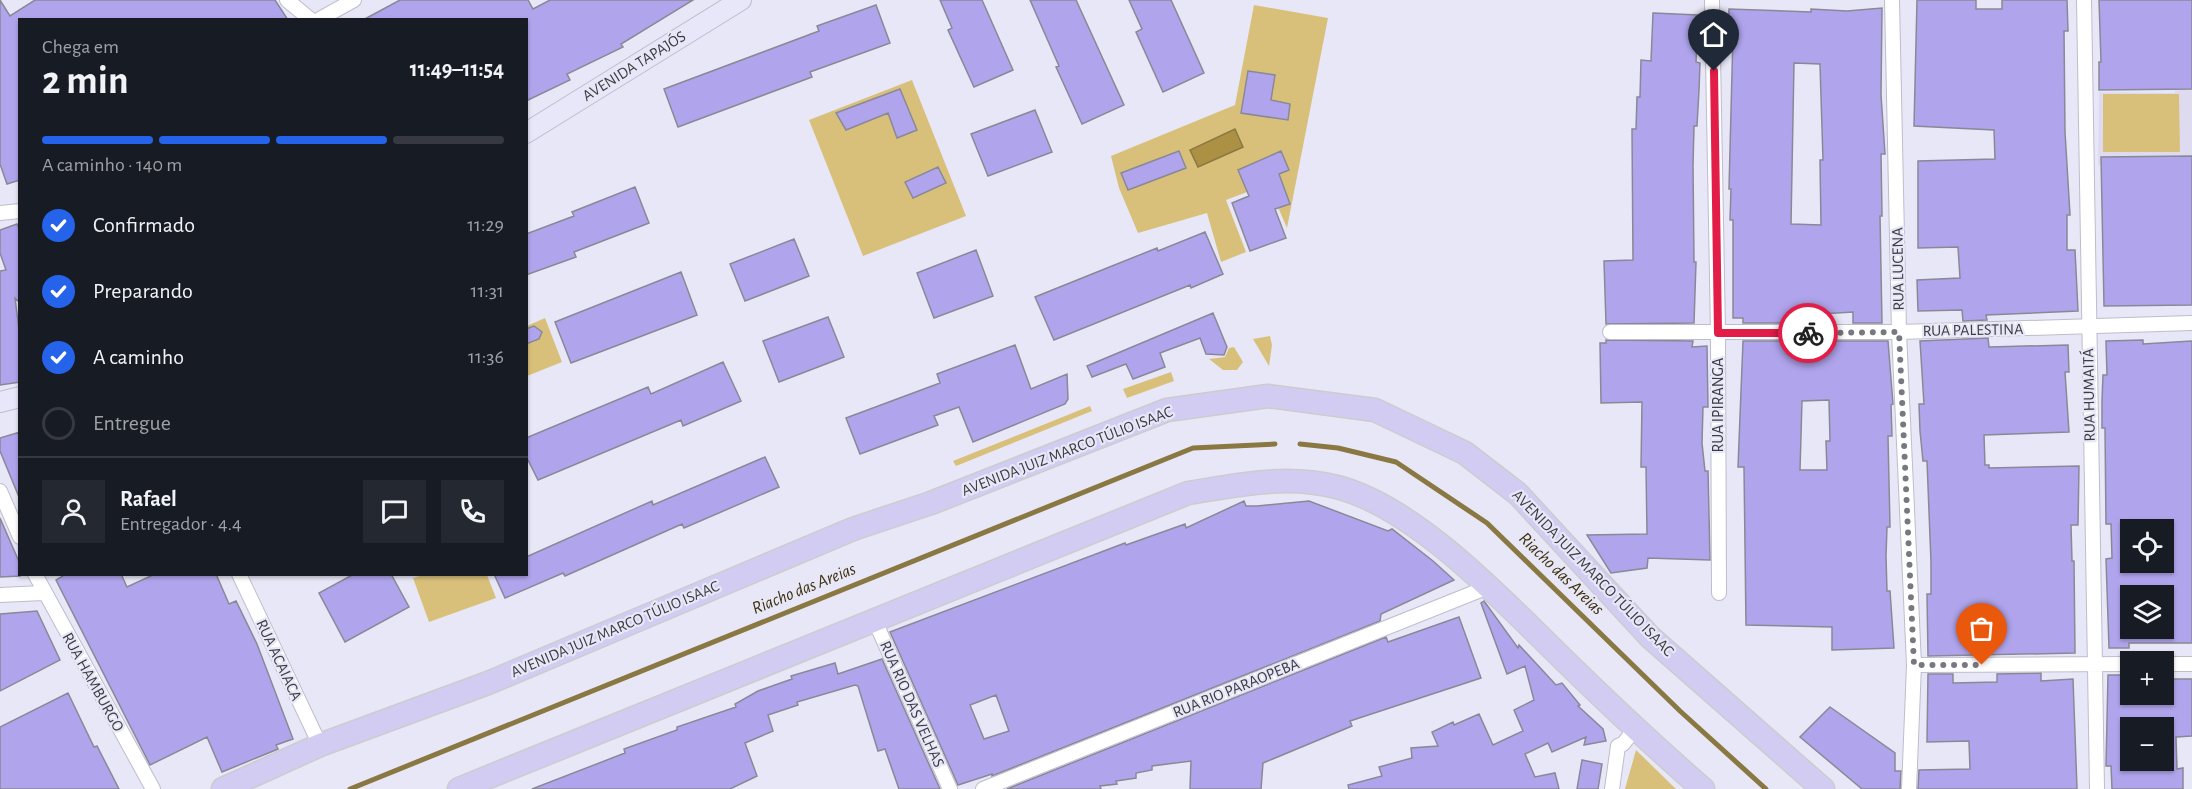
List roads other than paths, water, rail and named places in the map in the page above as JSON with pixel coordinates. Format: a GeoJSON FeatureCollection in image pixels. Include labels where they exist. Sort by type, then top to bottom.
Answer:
{"type":"FeatureCollection","features":[{"type":"Feature","properties":{"kind":"main road","name":"AVENIDA TAPAJÓS"},"geometry":{"type":"LineString","coordinates":[[528,133],[733,2]]}},
{"type":"Feature","properties":{"kind":"main road","name":"AVENIDA JUIZ MARCO TÚLIO ISAAC"},"geometry":{"type":"LineString","coordinates":[[223,789],[320,745],[488,683],[853,529],[931,503],[1167,410],[1268,396],[1375,410],[1465,453],[1518,494],[1650,637],[1823,789]]}},
{"type":"Feature","properties":{"kind":"main road"},"geometry":{"type":"LineString","coordinates":[[0,402],[18,398]]}},
{"type":"Feature","properties":{"kind":"main road"},"geometry":{"type":"LineString","coordinates":[[459,789],[1188,493],[1276,479],[1337,487],[1388,509],[1460,561],[1635,729],[1703,789]]}},
{"type":"Feature","properties":{"kind":"street"},"geometry":{"type":"LineString","coordinates":[[287,0],[309,18]]}},
{"type":"Feature","properties":{"kind":"street"},"geometry":{"type":"LineString","coordinates":[[322,18],[354,0]]}},
{"type":"Feature","properties":{"kind":"street","name":"RUA IPIRANGA"},"geometry":{"type":"LineString","coordinates":[[1712,0],[1718,333],[1719,593]]}},
{"type":"Feature","properties":{"kind":"street","name":"RUA LUCENA"},"geometry":{"type":"LineString","coordinates":[[1892,0],[1899,332],[1914,665],[1909,789]]}},
{"type":"Feature","properties":{"kind":"street","name":"RUA HUMAITÁ"},"geometry":{"type":"LineString","coordinates":[[2084,0],[2097,789]]}},
{"type":"Feature","properties":{"kind":"street"},"geometry":{"type":"LineString","coordinates":[[0,213],[18,211]]}},
{"type":"Feature","properties":{"kind":"street","name":"RUA PALESTINA"},"geometry":{"type":"LineString","coordinates":[[1610,332],[1899,332],[2088,328],[2192,323]]}},
{"type":"Feature","properties":{"kind":"street"},"geometry":{"type":"LineString","coordinates":[[0,490],[18,532]]}},
{"type":"Feature","properties":{"kind":"street","name":"RUA HAMBURGO"},"geometry":{"type":"LineString","coordinates":[[37,576],[43,593],[153,789]]}},
{"type":"Feature","properties":{"kind":"street","name":"RUA ACAIACA"},"geometry":{"type":"LineString","coordinates":[[239,576],[320,745]]}},
{"type":"Feature","properties":{"kind":"street","name":"RUA RIO PARAOPEBA"},"geometry":{"type":"LineString","coordinates":[[983,789],[1488,587]]}},
{"type":"Feature","properties":{"kind":"street"},"geometry":{"type":"LineString","coordinates":[[0,595],[43,593]]}},
{"type":"Feature","properties":{"kind":"street","name":"RUA RIO DAS VELHAS"},"geometry":{"type":"LineString","coordinates":[[874,619],[950,789]]}},
{"type":"Feature","properties":{"kind":"street"},"geometry":{"type":"LineString","coordinates":[[1914,665],[2120,664]]}},
{"type":"Feature","properties":{"kind":"street"},"geometry":{"type":"LineString","coordinates":[[2174,664],[2192,664]]}},
{"type":"Feature","properties":{"kind":"street"},"geometry":{"type":"LineString","coordinates":[[1612,789],[1618,746],[1623,744],[1635,729]]}},
{"type":"Feature","properties":{"kind":"waterway","name":"Riacho das Areias"},"geometry":{"type":"LineString","coordinates":[[350,789],[1193,448],[1275,444]]}},
{"type":"Feature","properties":{"kind":"waterway","name":"Riacho das Areias"},"geometry":{"type":"LineString","coordinates":[[1300,444],[1338,448],[1396,462],[1487,523],[1680,711],[1766,789]]}}]}
